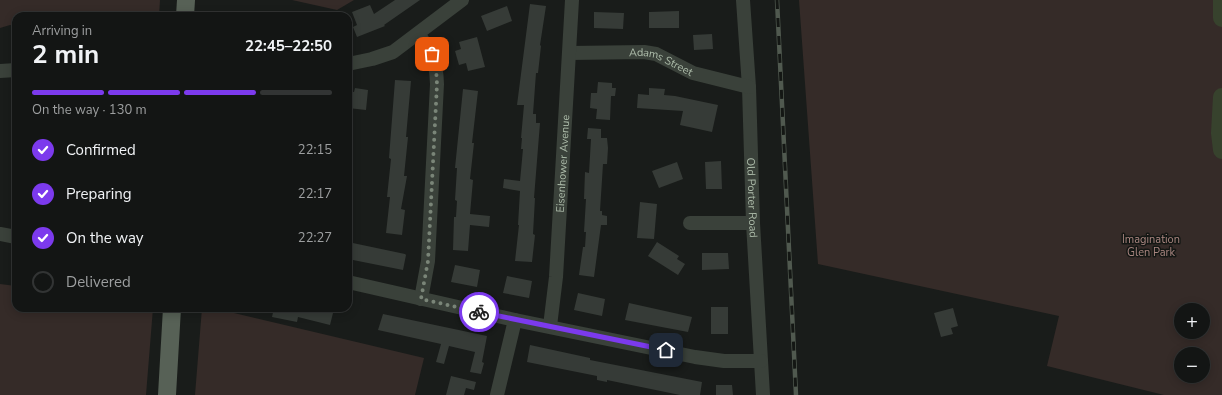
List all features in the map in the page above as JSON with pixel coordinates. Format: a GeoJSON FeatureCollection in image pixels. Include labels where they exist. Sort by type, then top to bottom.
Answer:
{"type":"FeatureCollection","features":[{"type":"Feature","properties":{"kind":"main road"},"geometry":{"type":"LineString","coordinates":[[185,12],[186,0]]}},
{"type":"Feature","properties":{"kind":"main road"},"geometry":{"type":"LineString","coordinates":[[167,395],[172,312]]}},
{"type":"Feature","properties":{"kind":"street"},"geometry":{"type":"LineString","coordinates":[[352,63],[372,59],[393,52],[462,0]]}},
{"type":"Feature","properties":{"kind":"street","name":"Eisenhower Avenue"},"geometry":{"type":"LineString","coordinates":[[550,326],[556,277],[572,0]]}},
{"type":"Feature","properties":{"kind":"street","name":"Old Porter Road"},"geometry":{"type":"LineString","coordinates":[[743,0],[749,87],[753,223],[763,395]]}},
{"type":"Feature","properties":{"kind":"street"},"geometry":{"type":"LineString","coordinates":[[418,34],[432,54],[436,68],[437,84],[428,261],[421,299]]}},
{"type":"Feature","properties":{"kind":"street","name":"Adams Street"},"geometry":{"type":"LineString","coordinates":[[570,53],[644,52],[656,54],[693,73],[749,87]]}},
{"type":"Feature","properties":{"kind":"street"},"geometry":{"type":"LineString","coordinates":[[0,71],[12,70]]}},
{"type":"Feature","properties":{"kind":"street"},"geometry":{"type":"LineString","coordinates":[[690,223],[753,223]]}},
{"type":"Feature","properties":{"kind":"street"},"geometry":{"type":"LineString","coordinates":[[0,234],[12,236]]}},
{"type":"Feature","properties":{"kind":"street"},"geometry":{"type":"LineString","coordinates":[[352,283],[515,320],[710,359],[761,361]]}},
{"type":"Feature","properties":{"kind":"street"},"geometry":{"type":"LineString","coordinates":[[497,395],[515,320]]}},
{"type":"Feature","properties":{"kind":"green space"},"geometry":{"type":"Polygon","coordinates":[[[0,0],[160,0],[159,12],[12,12],[12,25],[0,28],[0,0]]]}},
{"type":"Feature","properties":{"kind":"green space"},"geometry":{"type":"Polygon","coordinates":[[[292,0],[354,0],[337,10],[292,0]]]}},
{"type":"Feature","properties":{"kind":"green space","name":"Imagination Glen Park"},"geometry":{"type":"Polygon","coordinates":[[[799,0],[1222,0],[1222,395],[1164,395],[1047,366],[1059,316],[818,264],[799,0]]]}},
{"type":"Feature","properties":{"kind":"green space"},"geometry":{"type":"Polygon","coordinates":[[[0,284],[12,286],[12,312],[153,312],[146,395],[0,395],[0,284]]]}},
{"type":"Feature","properties":{"kind":"green space"},"geometry":{"type":"Polygon","coordinates":[[[202,312],[230,312],[424,358],[415,395],[195,395],[202,312]]]}},
{"type":"Feature","properties":{"kind":"building"},"geometry":{"type":"Polygon","coordinates":[[[395,0],[420,0],[384,25],[385,26],[357,37],[353,27],[357,25],[352,12],[370,5],[374,14],[395,0]]]}},
{"type":"Feature","properties":{"kind":"building"},"geometry":{"type":"Polygon","coordinates":[[[530,4],[546,6],[540,45],[538,73],[536,73],[533,114],[536,114],[536,123],[540,123],[534,198],[533,234],[535,235],[532,262],[515,261],[519,225],[520,191],[503,188],[504,179],[520,181],[523,149],[521,149],[521,138],[524,105],[517,105],[530,4]]]}},
{"type":"Feature","properties":{"kind":"building"},"geometry":{"type":"Polygon","coordinates":[[[507,6],[512,21],[487,31],[481,16],[507,6]]]}},
{"type":"Feature","properties":{"kind":"building"},"geometry":{"type":"Polygon","coordinates":[[[679,11],[679,28],[649,28],[649,12],[679,11]]]}},
{"type":"Feature","properties":{"kind":"building"},"geometry":{"type":"Polygon","coordinates":[[[594,12],[624,13],[623,29],[594,28],[594,12]]]}},
{"type":"Feature","properties":{"kind":"building"},"geometry":{"type":"Polygon","coordinates":[[[712,34],[713,49],[694,50],[693,35],[712,34]]]}},
{"type":"Feature","properties":{"kind":"building"},"geometry":{"type":"Polygon","coordinates":[[[477,37],[485,67],[468,71],[466,63],[459,65],[455,51],[461,49],[459,42],[477,37]]]}},
{"type":"Feature","properties":{"kind":"building"},"geometry":{"type":"Polygon","coordinates":[[[395,80],[411,81],[404,176],[407,176],[401,209],[405,210],[402,235],[386,233],[390,197],[387,197],[391,159],[389,158],[395,80]]]}},
{"type":"Feature","properties":{"kind":"building"},"geometry":{"type":"Polygon","coordinates":[[[598,82],[612,83],[612,88],[616,88],[615,96],[611,96],[610,120],[596,119],[597,109],[590,108],[591,93],[597,93],[598,82]]]}},
{"type":"Feature","properties":{"kind":"building"},"geometry":{"type":"Polygon","coordinates":[[[355,88],[368,90],[366,110],[352,108],[352,92],[354,92],[355,88]]]}},
{"type":"Feature","properties":{"kind":"building"},"geometry":{"type":"Polygon","coordinates":[[[649,88],[665,89],[664,95],[718,105],[712,132],[680,125],[683,111],[637,108],[638,94],[649,95],[649,88]]]}},
{"type":"Feature","properties":{"kind":"building"},"geometry":{"type":"Polygon","coordinates":[[[463,89],[478,91],[472,143],[474,143],[470,179],[473,180],[470,214],[490,216],[489,227],[470,225],[468,251],[453,250],[454,217],[456,217],[457,201],[455,200],[457,168],[455,168],[463,89]]]}},
{"type":"Feature","properties":{"kind":"building"},"geometry":{"type":"Polygon","coordinates":[[[588,128],[601,129],[601,138],[607,138],[608,148],[607,164],[603,164],[600,211],[602,211],[602,215],[607,216],[607,225],[601,225],[594,277],[579,275],[583,247],[585,247],[586,232],[584,232],[586,199],[584,199],[585,172],[589,173],[591,139],[587,139],[588,128]]]}},
{"type":"Feature","properties":{"kind":"building"},"geometry":{"type":"Polygon","coordinates":[[[721,161],[722,189],[706,189],[705,162],[721,161]]]}},
{"type":"Feature","properties":{"kind":"building"},"geometry":{"type":"Polygon","coordinates":[[[677,162],[683,179],[659,188],[652,171],[677,162]]]}},
{"type":"Feature","properties":{"kind":"building"},"geometry":{"type":"Polygon","coordinates":[[[640,202],[657,204],[654,239],[637,238],[640,202]]]}},
{"type":"Feature","properties":{"kind":"building"},"geometry":{"type":"Polygon","coordinates":[[[657,242],[679,256],[677,259],[685,264],[678,275],[648,256],[657,242]]]}},
{"type":"Feature","properties":{"kind":"building"},"geometry":{"type":"Polygon","coordinates":[[[352,243],[405,254],[403,270],[352,260],[352,243]]]}},
{"type":"Feature","properties":{"kind":"building"},"geometry":{"type":"Polygon","coordinates":[[[702,253],[728,253],[729,269],[702,270],[702,253]]]}},
{"type":"Feature","properties":{"kind":"building"},"geometry":{"type":"Polygon","coordinates":[[[455,265],[480,270],[477,287],[451,282],[455,265]]]}},
{"type":"Feature","properties":{"kind":"building"},"geometry":{"type":"Polygon","coordinates":[[[507,276],[532,281],[529,298],[503,293],[507,276]]]}},
{"type":"Feature","properties":{"kind":"building"},"geometry":{"type":"Polygon","coordinates":[[[578,293],[605,299],[602,316],[574,310],[578,293]]]}},
{"type":"Feature","properties":{"kind":"building"},"geometry":{"type":"Polygon","coordinates":[[[629,303],[692,317],[688,332],[625,320],[629,303]]]}},
{"type":"Feature","properties":{"kind":"building"},"geometry":{"type":"Polygon","coordinates":[[[711,307],[728,307],[728,334],[711,334],[711,307]]]}},
{"type":"Feature","properties":{"kind":"building"},"geometry":{"type":"Polygon","coordinates":[[[953,308],[958,326],[951,328],[953,334],[941,337],[934,313],[953,308]]]}},
{"type":"Feature","properties":{"kind":"building"},"geometry":{"type":"Polygon","coordinates":[[[273,312],[333,312],[330,325],[298,317],[297,322],[272,317],[273,312]]]}},
{"type":"Feature","properties":{"kind":"building"},"geometry":{"type":"Polygon","coordinates":[[[383,314],[487,336],[482,362],[484,363],[481,374],[470,372],[475,352],[449,346],[444,364],[436,362],[441,344],[378,330],[383,314]]]}},
{"type":"Feature","properties":{"kind":"building"},"geometry":{"type":"Polygon","coordinates":[[[530,345],[590,358],[590,360],[702,382],[700,395],[680,395],[607,380],[607,382],[597,380],[597,376],[527,362],[530,345]]]}},
{"type":"Feature","properties":{"kind":"building"},"geometry":{"type":"Polygon","coordinates":[[[451,376],[476,382],[474,390],[466,388],[464,395],[446,395],[451,376]]]}},
{"type":"Feature","properties":{"kind":"building"},"geometry":{"type":"Polygon","coordinates":[[[716,385],[732,385],[733,395],[716,395],[716,385]]]}},
{"type":"Feature","properties":{"kind":"waterway"},"geometry":{"type":"LineString","coordinates":[[1222,0],[1222,18]]}},
{"type":"Feature","properties":{"kind":"waterway"},"geometry":{"type":"LineString","coordinates":[[1222,97],[1220,133],[1222,150]]}},
{"type":"Feature","properties":{"kind":"railway"},"geometry":{"type":"LineString","coordinates":[[777,0],[796,395]]}},
{"type":"Feature","properties":{"kind":"way so far"},"geometry":{"type":"LineString","coordinates":[[432,54],[436,68],[437,84],[428,261],[421,299],[479,312]]}},
{"type":"Feature","properties":{"kind":"route"},"geometry":{"type":"LineString","coordinates":[[479,312],[666,350]]}}]}
